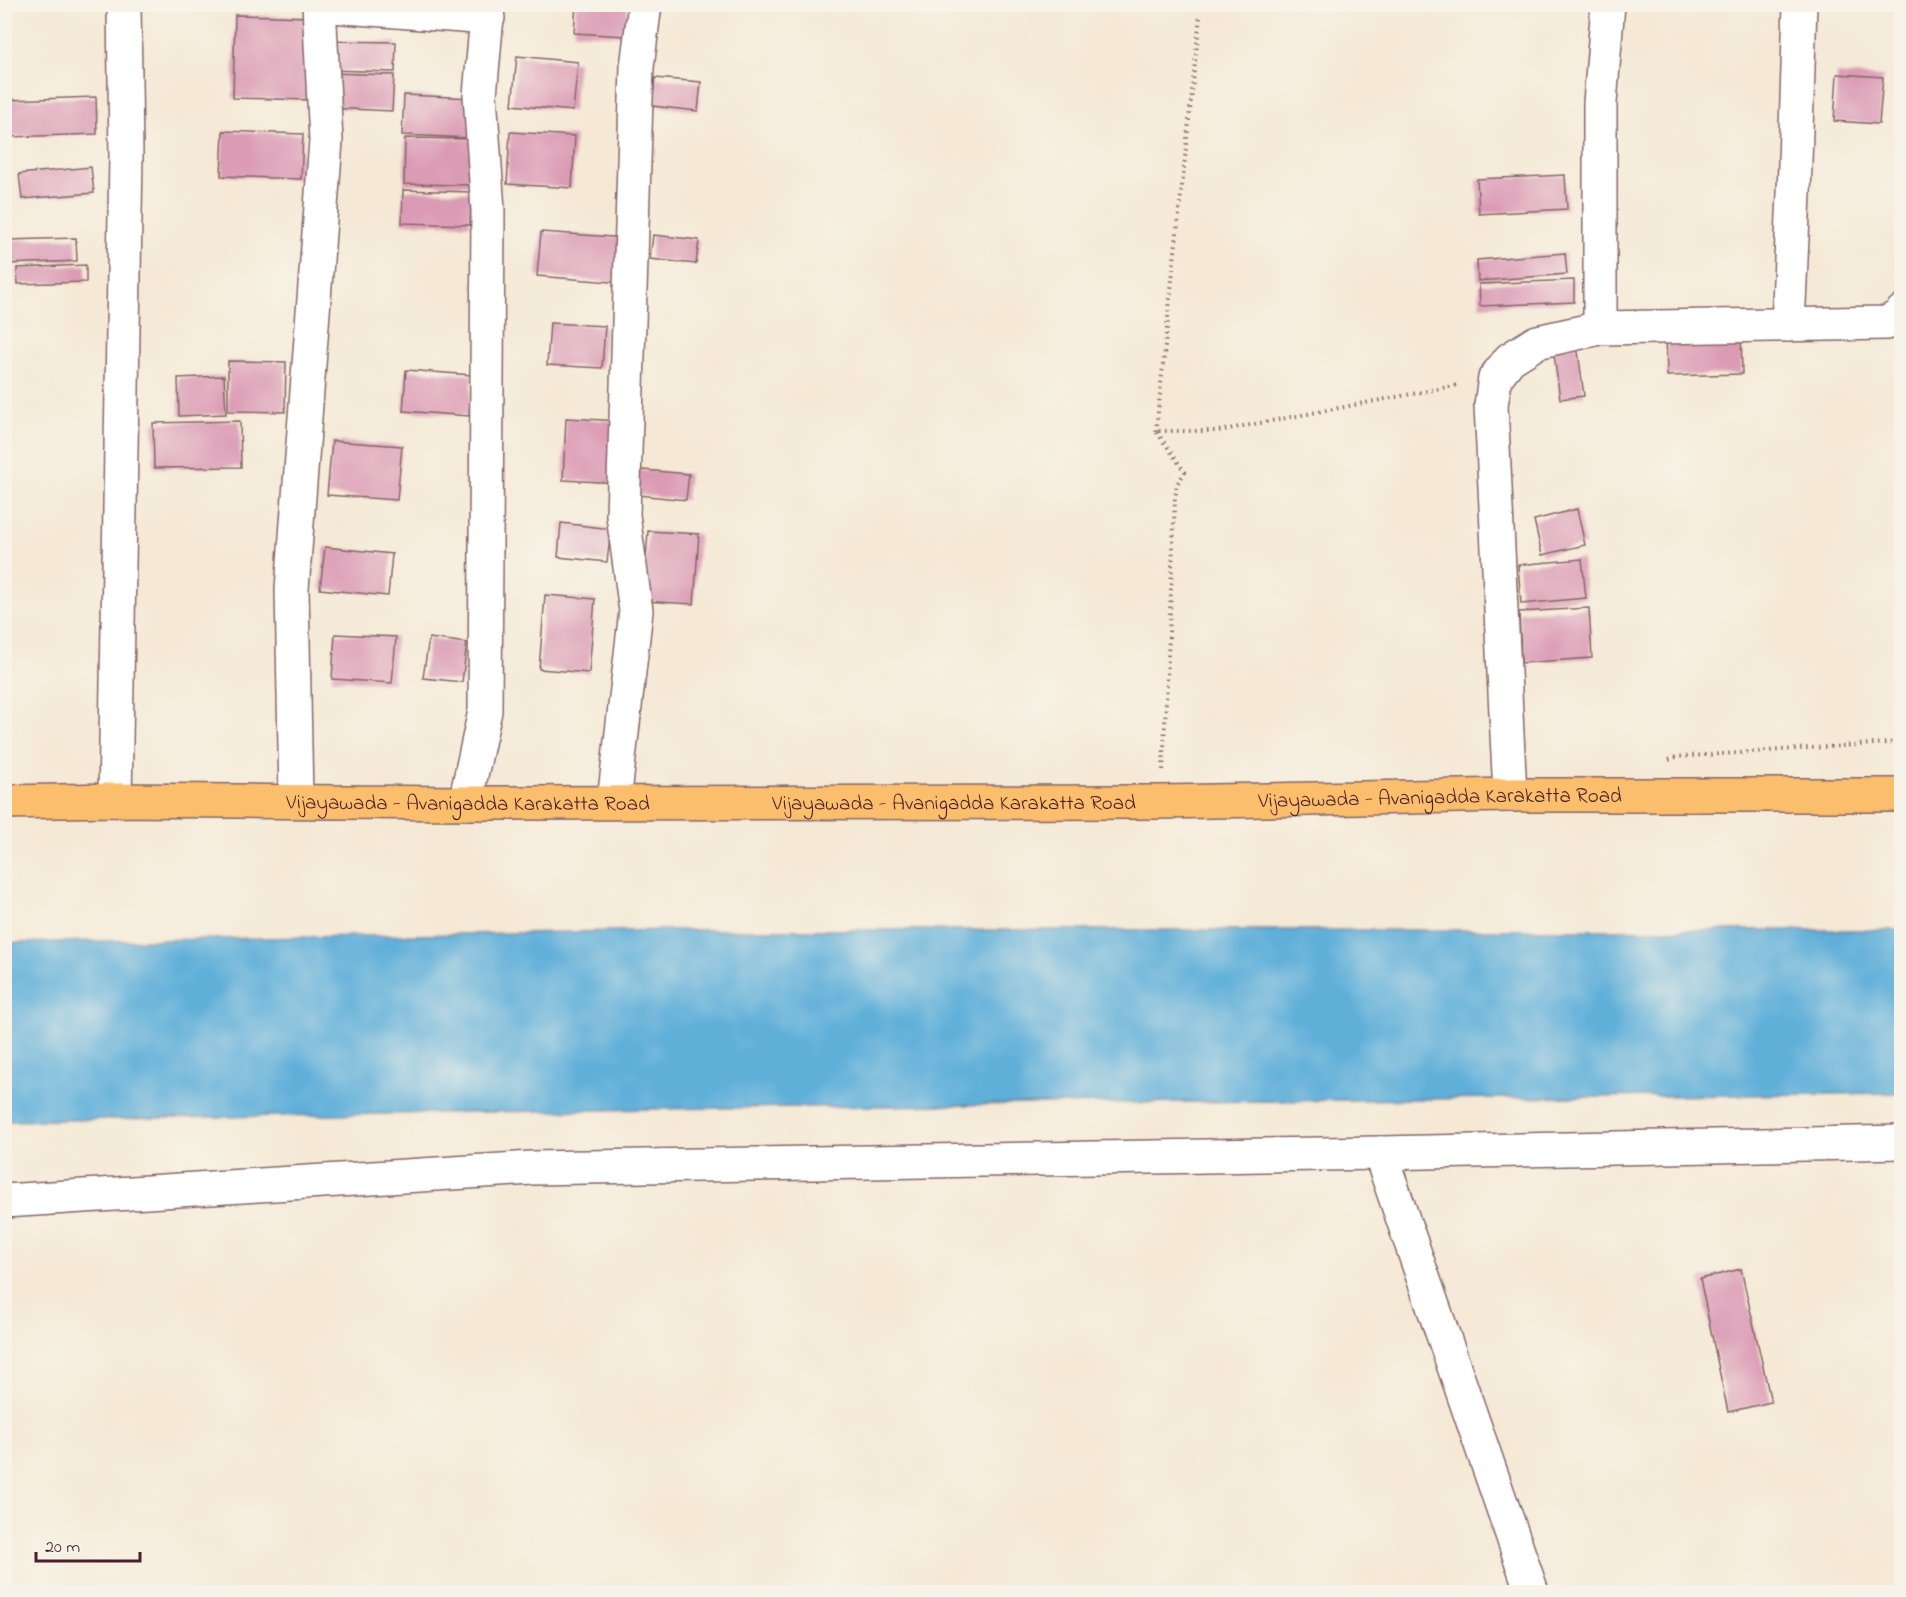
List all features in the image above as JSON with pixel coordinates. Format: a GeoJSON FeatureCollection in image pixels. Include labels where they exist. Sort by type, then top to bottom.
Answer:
{"type":"FeatureCollection","features":[{"type":"Feature","properties":{"kind":"main road","name":"Vijayawada - Avanigadda Karakatta Road"},"geometry":{"type":"LineString","coordinates":[[4,802],[115,800],[465,803],[1161,802],[1510,795],[1902,795]]}},
{"type":"Feature","properties":{"kind":"street"},"geometry":{"type":"LineString","coordinates":[[115,800],[126,156],[124,4]]}},
{"type":"Feature","properties":{"kind":"street"},"geometry":{"type":"LineString","coordinates":[[614,802],[636,610],[623,515],[637,68],[645,4]]}},
{"type":"Feature","properties":{"kind":"street"},"geometry":{"type":"LineString","coordinates":[[1600,328],[1600,103],[1608,4]]}},
{"type":"Feature","properties":{"kind":"street"},"geometry":{"type":"LineString","coordinates":[[1788,325],[1800,4]]}},
{"type":"Feature","properties":{"kind":"street"},"geometry":{"type":"LineString","coordinates":[[296,800],[292,589],[326,141],[319,5],[488,11],[480,95],[488,210],[485,711],[465,803]]}},
{"type":"Feature","properties":{"kind":"street"},"geometry":{"type":"LineString","coordinates":[[1510,795],[1491,405],[1495,378],[1510,359],[1537,342],[1600,328],[1887,323],[1902,312]]}},
{"type":"Feature","properties":{"kind":"street"},"geometry":{"type":"LineString","coordinates":[[4,1201],[532,1168],[1380,1154],[1902,1142]]}},
{"type":"Feature","properties":{"kind":"street"},"geometry":{"type":"LineString","coordinates":[[1380,1154],[1532,1593]]}},
{"type":"Feature","properties":{"kind":"path"},"geometry":{"type":"LineString","coordinates":[[1161,802],[1175,500],[1177,484],[1185,472],[1156,431],[1200,16]]}},
{"type":"Feature","properties":{"kind":"path"},"geometry":{"type":"LineString","coordinates":[[1156,431],[1218,431],[1495,378]]}},
{"type":"Feature","properties":{"kind":"path"},"geometry":{"type":"LineString","coordinates":[[1659,795],[1656,772],[1664,763],[1676,757],[1902,742]]}},
{"type":"Feature","properties":{"kind":"path"},"geometry":{"type":"LineString","coordinates":[[4,1563],[12,1593]]}},
{"type":"Feature","properties":{"kind":"water"},"geometry":{"type":"Polygon","coordinates":[[[670,930],[1901,930],[1901,1093],[652,1109],[5,1121],[5,943],[670,930]]]}},
{"type":"Feature","properties":{"kind":"building"},"geometry":{"type":"Polygon","coordinates":[[[576,4],[628,4],[626,36],[574,33],[576,4]]]}},
{"type":"Feature","properties":{"kind":"building"},"geometry":{"type":"Polygon","coordinates":[[[235,15],[312,17],[310,100],[233,98],[235,15]]]}},
{"type":"Feature","properties":{"kind":"building"},"geometry":{"type":"Polygon","coordinates":[[[330,41],[396,42],[395,72],[329,70],[330,41]]]}},
{"type":"Feature","properties":{"kind":"building"},"geometry":{"type":"Polygon","coordinates":[[[517,56],[578,62],[573,111],[512,105],[517,56]]]}},
{"type":"Feature","properties":{"kind":"building"},"geometry":{"type":"Polygon","coordinates":[[[329,73],[394,75],[392,111],[328,108],[329,73]]]}},
{"type":"Feature","properties":{"kind":"building"},"geometry":{"type":"Polygon","coordinates":[[[1837,74],[1883,77],[1879,124],[1834,121],[1837,74]]]}},
{"type":"Feature","properties":{"kind":"building"},"geometry":{"type":"Polygon","coordinates":[[[655,78],[701,82],[698,111],[652,106],[655,78]]]}},
{"type":"Feature","properties":{"kind":"building"},"geometry":{"type":"Polygon","coordinates":[[[404,95],[474,98],[472,138],[402,135],[404,95]]]}},
{"type":"Feature","properties":{"kind":"building"},"geometry":{"type":"Polygon","coordinates":[[[96,97],[97,134],[10,137],[9,100],[96,97]]]}},
{"type":"Feature","properties":{"kind":"building"},"geometry":{"type":"Polygon","coordinates":[[[223,131],[303,134],[301,179],[221,176],[223,131]]]}},
{"type":"Feature","properties":{"kind":"building"},"geometry":{"type":"Polygon","coordinates":[[[510,132],[575,136],[572,188],[507,184],[510,132]]]}},
{"type":"Feature","properties":{"kind":"building"},"geometry":{"type":"Polygon","coordinates":[[[405,138],[472,139],[471,185],[404,184],[405,138]]]}},
{"type":"Feature","properties":{"kind":"building"},"geometry":{"type":"Polygon","coordinates":[[[91,167],[94,193],[22,199],[19,174],[91,167]]]}},
{"type":"Feature","properties":{"kind":"building"},"geometry":{"type":"Polygon","coordinates":[[[1565,175],[1567,209],[1479,214],[1477,179],[1565,175]]]}},
{"type":"Feature","properties":{"kind":"building"},"geometry":{"type":"Polygon","coordinates":[[[403,190],[471,192],[470,225],[402,223],[403,190]]]}},
{"type":"Feature","properties":{"kind":"building"},"geometry":{"type":"Polygon","coordinates":[[[541,232],[627,238],[623,283],[537,276],[541,232]]]}},
{"type":"Feature","properties":{"kind":"building"},"geometry":{"type":"Polygon","coordinates":[[[653,235],[699,240],[696,264],[650,259],[653,235]]]}},
{"type":"Feature","properties":{"kind":"building"},"geometry":{"type":"Polygon","coordinates":[[[76,238],[77,261],[8,264],[8,240],[76,238]]]}},
{"type":"Feature","properties":{"kind":"building"},"geometry":{"type":"Polygon","coordinates":[[[1565,253],[1567,274],[1478,281],[1477,260],[1565,253]]]}},
{"type":"Feature","properties":{"kind":"building"},"geometry":{"type":"Polygon","coordinates":[[[86,265],[86,282],[18,284],[17,268],[86,265]]]}},
{"type":"Feature","properties":{"kind":"building"},"geometry":{"type":"Polygon","coordinates":[[[1574,280],[1574,302],[1480,306],[1479,284],[1574,280]]]}},
{"type":"Feature","properties":{"kind":"building"},"geometry":{"type":"Polygon","coordinates":[[[550,323],[605,326],[602,368],[547,365],[550,323]]]}},
{"type":"Feature","properties":{"kind":"building"},"geometry":{"type":"Polygon","coordinates":[[[1741,331],[1742,374],[1667,376],[1666,333],[1741,331]]]}},
{"type":"Feature","properties":{"kind":"building"},"geometry":{"type":"Polygon","coordinates":[[[1577,344],[1584,396],[1560,399],[1553,347],[1577,344]]]}},
{"type":"Feature","properties":{"kind":"building"},"geometry":{"type":"Polygon","coordinates":[[[228,361],[286,362],[285,412],[228,411],[228,361]]]}},
{"type":"Feature","properties":{"kind":"building"},"geometry":{"type":"Polygon","coordinates":[[[406,370],[472,375],[469,416],[403,411],[406,370]]]}},
{"type":"Feature","properties":{"kind":"building"},"geometry":{"type":"Polygon","coordinates":[[[224,376],[226,414],[179,416],[178,378],[224,376]]]}},
{"type":"Feature","properties":{"kind":"building"},"geometry":{"type":"Polygon","coordinates":[[[566,418],[621,421],[618,483],[563,480],[566,418]]]}},
{"type":"Feature","properties":{"kind":"building"},"geometry":{"type":"Polygon","coordinates":[[[240,421],[241,467],[154,468],[153,423],[240,421]]]}},
{"type":"Feature","properties":{"kind":"building"},"geometry":{"type":"Polygon","coordinates":[[[332,441],[402,446],[397,500],[327,495],[332,441]]]}},
{"type":"Feature","properties":{"kind":"building"},"geometry":{"type":"Polygon","coordinates":[[[631,469],[689,474],[686,500],[629,494],[631,469]]]}},
{"type":"Feature","properties":{"kind":"building"},"geometry":{"type":"Polygon","coordinates":[[[1577,509],[1585,545],[1542,555],[1534,520],[1577,509]]]}},
{"type":"Feature","properties":{"kind":"building"},"geometry":{"type":"Polygon","coordinates":[[[561,523],[611,529],[607,562],[558,557],[561,523]]]}},
{"type":"Feature","properties":{"kind":"building"},"geometry":{"type":"Polygon","coordinates":[[[648,531],[699,534],[694,604],[643,601],[648,531]]]}},
{"type":"Feature","properties":{"kind":"building"},"geometry":{"type":"Polygon","coordinates":[[[325,547],[392,554],[388,596],[320,589],[325,547]]]}},
{"type":"Feature","properties":{"kind":"building"},"geometry":{"type":"Polygon","coordinates":[[[1582,559],[1586,598],[1521,604],[1518,565],[1582,559]]]}},
{"type":"Feature","properties":{"kind":"building"},"geometry":{"type":"Polygon","coordinates":[[[545,595],[595,599],[589,673],[539,669],[545,595]]]}},
{"type":"Feature","properties":{"kind":"building"},"geometry":{"type":"Polygon","coordinates":[[[1589,608],[1592,658],[1521,663],[1519,612],[1589,608]]]}},
{"type":"Feature","properties":{"kind":"building"},"geometry":{"type":"Polygon","coordinates":[[[335,634],[396,637],[392,683],[332,679],[335,634]]]}},
{"type":"Feature","properties":{"kind":"building"},"geometry":{"type":"Polygon","coordinates":[[[429,638],[467,643],[462,682],[423,678],[429,638]]]}},
{"type":"Feature","properties":{"kind":"building"},"geometry":{"type":"Polygon","coordinates":[[[1741,1269],[1771,1402],[1728,1412],[1700,1279],[1741,1269]]]}}]}
